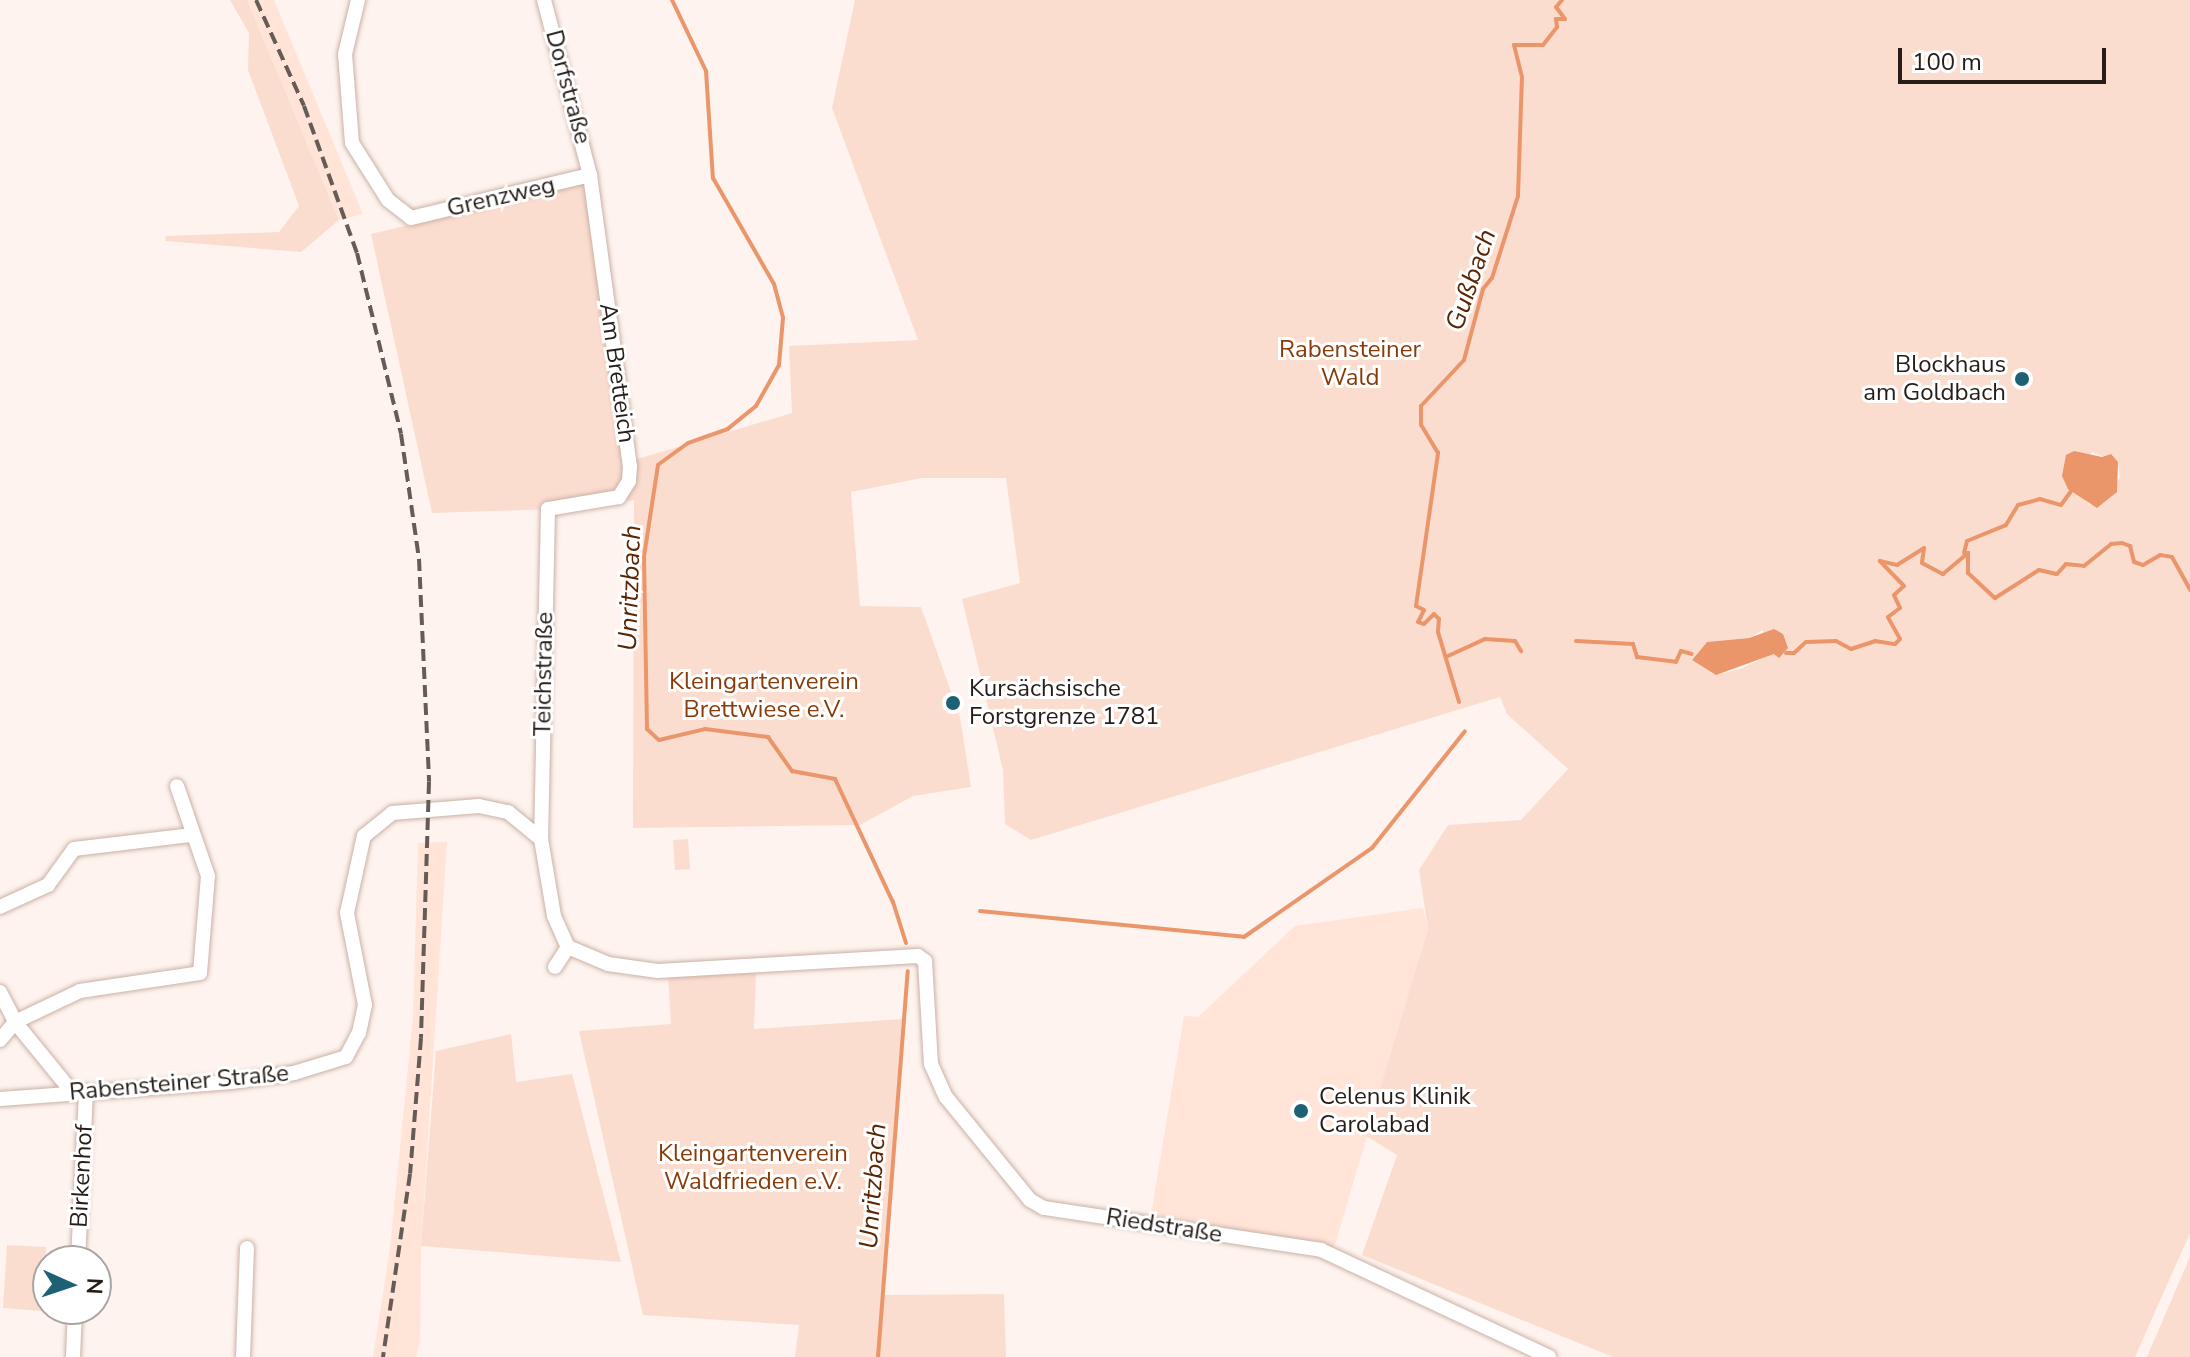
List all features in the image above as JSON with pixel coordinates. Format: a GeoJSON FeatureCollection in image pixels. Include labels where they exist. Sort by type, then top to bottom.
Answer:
{"type":"FeatureCollection","features":[{"type":"Feature","properties":{"kind":"street","name":"Grenzweg"},"geometry":{"type":"LineString","coordinates":[[358,0],[345,54],[352,143],[388,200],[411,218],[590,175]]}},
{"type":"Feature","properties":{"kind":"street","name":"Dorfstraße"},"geometry":{"type":"LineString","coordinates":[[544,0],[590,175]]}},
{"type":"Feature","properties":{"kind":"street","name":"Am Bretteich"},"geometry":{"type":"LineString","coordinates":[[548,509],[619,497],[629,481],[590,175]]}},
{"type":"Feature","properties":{"kind":"street","name":"Teichstraße"},"geometry":{"type":"LineString","coordinates":[[541,839],[548,509]]}},
{"type":"Feature","properties":{"kind":"street"},"geometry":{"type":"LineString","coordinates":[[0,1040],[15,1022],[80,991],[200,973],[208,876],[177,786]]}},
{"type":"Feature","properties":{"kind":"street","name":"Rabensteiner Straße"},"geometry":{"type":"LineString","coordinates":[[0,1099],[231,1082],[294,1073],[346,1057],[359,1033],[365,1005],[347,913],[364,836],[392,813],[479,806],[508,812],[541,839]]}},
{"type":"Feature","properties":{"kind":"street"},"geometry":{"type":"LineString","coordinates":[[0,907],[48,885],[74,849],[192,835]]}},
{"type":"Feature","properties":{"kind":"street"},"geometry":{"type":"LineString","coordinates":[[541,839],[554,916],[568,947],[555,967]]}},
{"type":"Feature","properties":{"kind":"street","name":"Riedstraße"},"geometry":{"type":"LineString","coordinates":[[568,947],[608,964],[658,971],[898,955],[925,961],[931,1064],[946,1097],[1030,1200],[1044,1208],[1321,1250],[1549,1357]]}},
{"type":"Feature","properties":{"kind":"street"},"geometry":{"type":"LineString","coordinates":[[0,992],[15,1022],[79,1092]]}},
{"type":"Feature","properties":{"kind":"street","name":"Birkenhof"},"geometry":{"type":"LineString","coordinates":[[78,1245],[79,1092]]}},
{"type":"Feature","properties":{"kind":"street"},"geometry":{"type":"LineString","coordinates":[[243,1357],[247,1248]]}},
{"type":"Feature","properties":{"kind":"street"},"geometry":{"type":"LineString","coordinates":[[73,1357],[74,1325]]}},
{"type":"Feature","properties":{"kind":"shaded area"},"geometry":{"type":"Polygon","coordinates":[[[247,0],[274,0],[363,214],[339,220],[247,0]]]}},
{"type":"Feature","properties":{"kind":"shaded area"},"geometry":{"type":"Polygon","coordinates":[[[2074,451],[2102,457],[2111,454],[2118,462],[2117,492],[2097,508],[2068,489],[2062,476],[2066,455],[2074,451]]]}},
{"type":"Feature","properties":{"kind":"shaded area"},"geometry":{"type":"Polygon","coordinates":[[[1774,629],[1783,634],[1788,648],[1779,658],[1774,654],[1716,675],[1692,660],[1707,642],[1749,638],[1774,629]]]}},
{"type":"Feature","properties":{"kind":"shaded area"},"geometry":{"type":"Polygon","coordinates":[[[447,842],[421,1246],[420,1341],[416,1357],[373,1357],[390,1248],[413,1017],[418,843],[447,842]]]}},
{"type":"Feature","properties":{"kind":"shaded area"},"geometry":{"type":"Polygon","coordinates":[[[1423,908],[1428,929],[1334,1248],[1151,1214],[1184,1016],[1198,1017],[1295,926],[1423,908]]]}},
{"type":"Feature","properties":{"kind":"green space"},"geometry":{"type":"Polygon","coordinates":[[[230,0],[247,0],[339,220],[301,252],[165,241],[166,236],[279,232],[299,206],[248,70],[249,33],[230,0]]]}},
{"type":"Feature","properties":{"kind":"green space","name":"Rabensteiner Wald"},"geometry":{"type":"Polygon","coordinates":[[[855,0],[2190,0],[2190,1233],[2135,1357],[1613,1357],[1362,1255],[1397,1155],[1366,1136],[1428,929],[1419,870],[1448,825],[1521,820],[1568,769],[1507,714],[1500,697],[1031,840],[1005,824],[1003,770],[962,599],[1020,583],[1006,478],[922,478],[851,492],[860,606],[921,607],[960,717],[971,787],[913,796],[860,825],[633,828],[634,500],[557,509],[432,513],[371,234],[595,181],[634,460],[792,413],[789,346],[918,340],[832,108],[855,0]],[[2092,452],[2067,483],[2090,505],[2120,478],[2118,462],[2092,452]],[[1762,630],[1749,638],[1707,642],[1692,659],[1716,675],[1740,669],[1775,653],[1762,630]]]}},
{"type":"Feature","properties":{"kind":"green space"},"geometry":{"type":"Polygon","coordinates":[[[688,839],[690,869],[675,870],[673,840],[688,839]]]}},
{"type":"Feature","properties":{"kind":"green space","name":"Kleingartenverein Waldfrieden e.V."},"geometry":{"type":"Polygon","coordinates":[[[756,972],[754,1029],[902,1019],[882,1295],[1004,1294],[1006,1357],[795,1357],[799,1325],[643,1315],[579,1031],[671,1024],[668,976],[756,972]]]}},
{"type":"Feature","properties":{"kind":"green space"},"geometry":{"type":"Polygon","coordinates":[[[511,1034],[516,1082],[572,1074],[621,1262],[421,1246],[436,1051],[511,1034]]]}},
{"type":"Feature","properties":{"kind":"green space"},"geometry":{"type":"Polygon","coordinates":[[[7,1245],[32,1246],[32,1310],[3,1308],[7,1245]]]}},
{"type":"Feature","properties":{"kind":"green space"},"geometry":{"type":"Polygon","coordinates":[[[2190,1256],[2190,1357],[2147,1357],[2186,1266],[2190,1256]]]}},
{"type":"Feature","properties":{"kind":"waterway","name":"Unritzbach"},"geometry":{"type":"LineString","coordinates":[[672,0],[706,71],[713,178],[774,284],[783,318],[779,365],[756,406],[728,429],[688,443],[658,465],[644,557],[647,729],[659,740],[705,729],[768,737],[792,771],[835,779],[893,902],[906,943]]}},
{"type":"Feature","properties":{"kind":"waterway","name":"Gußbach"},"geometry":{"type":"LineString","coordinates":[[1459,702],[1438,632],[1439,619],[1434,614],[1424,624],[1418,622],[1424,610],[1416,606],[1438,453],[1421,425],[1421,406],[1464,360],[1483,289],[1492,278],[1518,196],[1522,77],[1514,45],[1543,45],[1557,27],[1556,19],[1565,19],[1556,7],[1562,0]]}},
{"type":"Feature","properties":{"kind":"waterway"},"geometry":{"type":"LineString","coordinates":[[1964,553],[1967,541],[2006,525],[2018,505],[2040,499],[2061,505],[2071,491]]}},
{"type":"Feature","properties":{"kind":"waterway"},"geometry":{"type":"LineString","coordinates":[[1786,653],[1794,653],[1806,642],[1836,641],[1851,649],[1875,641],[1895,644],[1900,639],[1888,617],[1900,608],[1894,595],[1904,586],[1880,561],[1897,565],[1924,548],[1922,563],[1943,574],[1968,553],[1968,573],[1995,598],[2039,570],[2057,574],[2066,564],[2084,566],[2111,544],[2122,543],[2130,546],[2134,562],[2143,565],[2160,555],[2172,557],[2190,590]]}},
{"type":"Feature","properties":{"kind":"waterway"},"geometry":{"type":"LineString","coordinates":[[1448,656],[1485,639],[1515,641],[1521,651]]}},
{"type":"Feature","properties":{"kind":"waterway"},"geometry":{"type":"LineString","coordinates":[[1576,641],[1633,644],[1637,657],[1676,662],[1681,651],[1692,654]]}},
{"type":"Feature","properties":{"kind":"waterway"},"geometry":{"type":"LineString","coordinates":[[980,911],[1244,937],[1372,848],[1465,731]]}},
{"type":"Feature","properties":{"kind":"waterway","name":"Unritzbach"},"geometry":{"type":"LineString","coordinates":[[878,1357],[908,971]]}},
{"type":"Feature","properties":{"kind":"railway"},"geometry":{"type":"LineString","coordinates":[[256,0],[304,106],[357,253],[401,434],[419,559],[429,782],[421,1038],[410,1174],[383,1357]]}},
{"type":"Feature","properties":{"kind":"place","name":"Blockhaus am Goldbach"},"geometry":{"type":"Point","coordinates":[2022,379]}},
{"type":"Feature","properties":{"kind":"place","name":"Kursächsische Forstgrenze 1781"},"geometry":{"type":"Point","coordinates":[953,703]}},
{"type":"Feature","properties":{"kind":"place","name":"Celenus Klinik Carolabad"},"geometry":{"type":"Point","coordinates":[1301,1111]}},
{"type":"Feature","properties":{"kind":"park label","name":"Kleingartenverein Brettwiese e.V."},"geometry":{"type":"Point","coordinates":[764,696]}}]}
